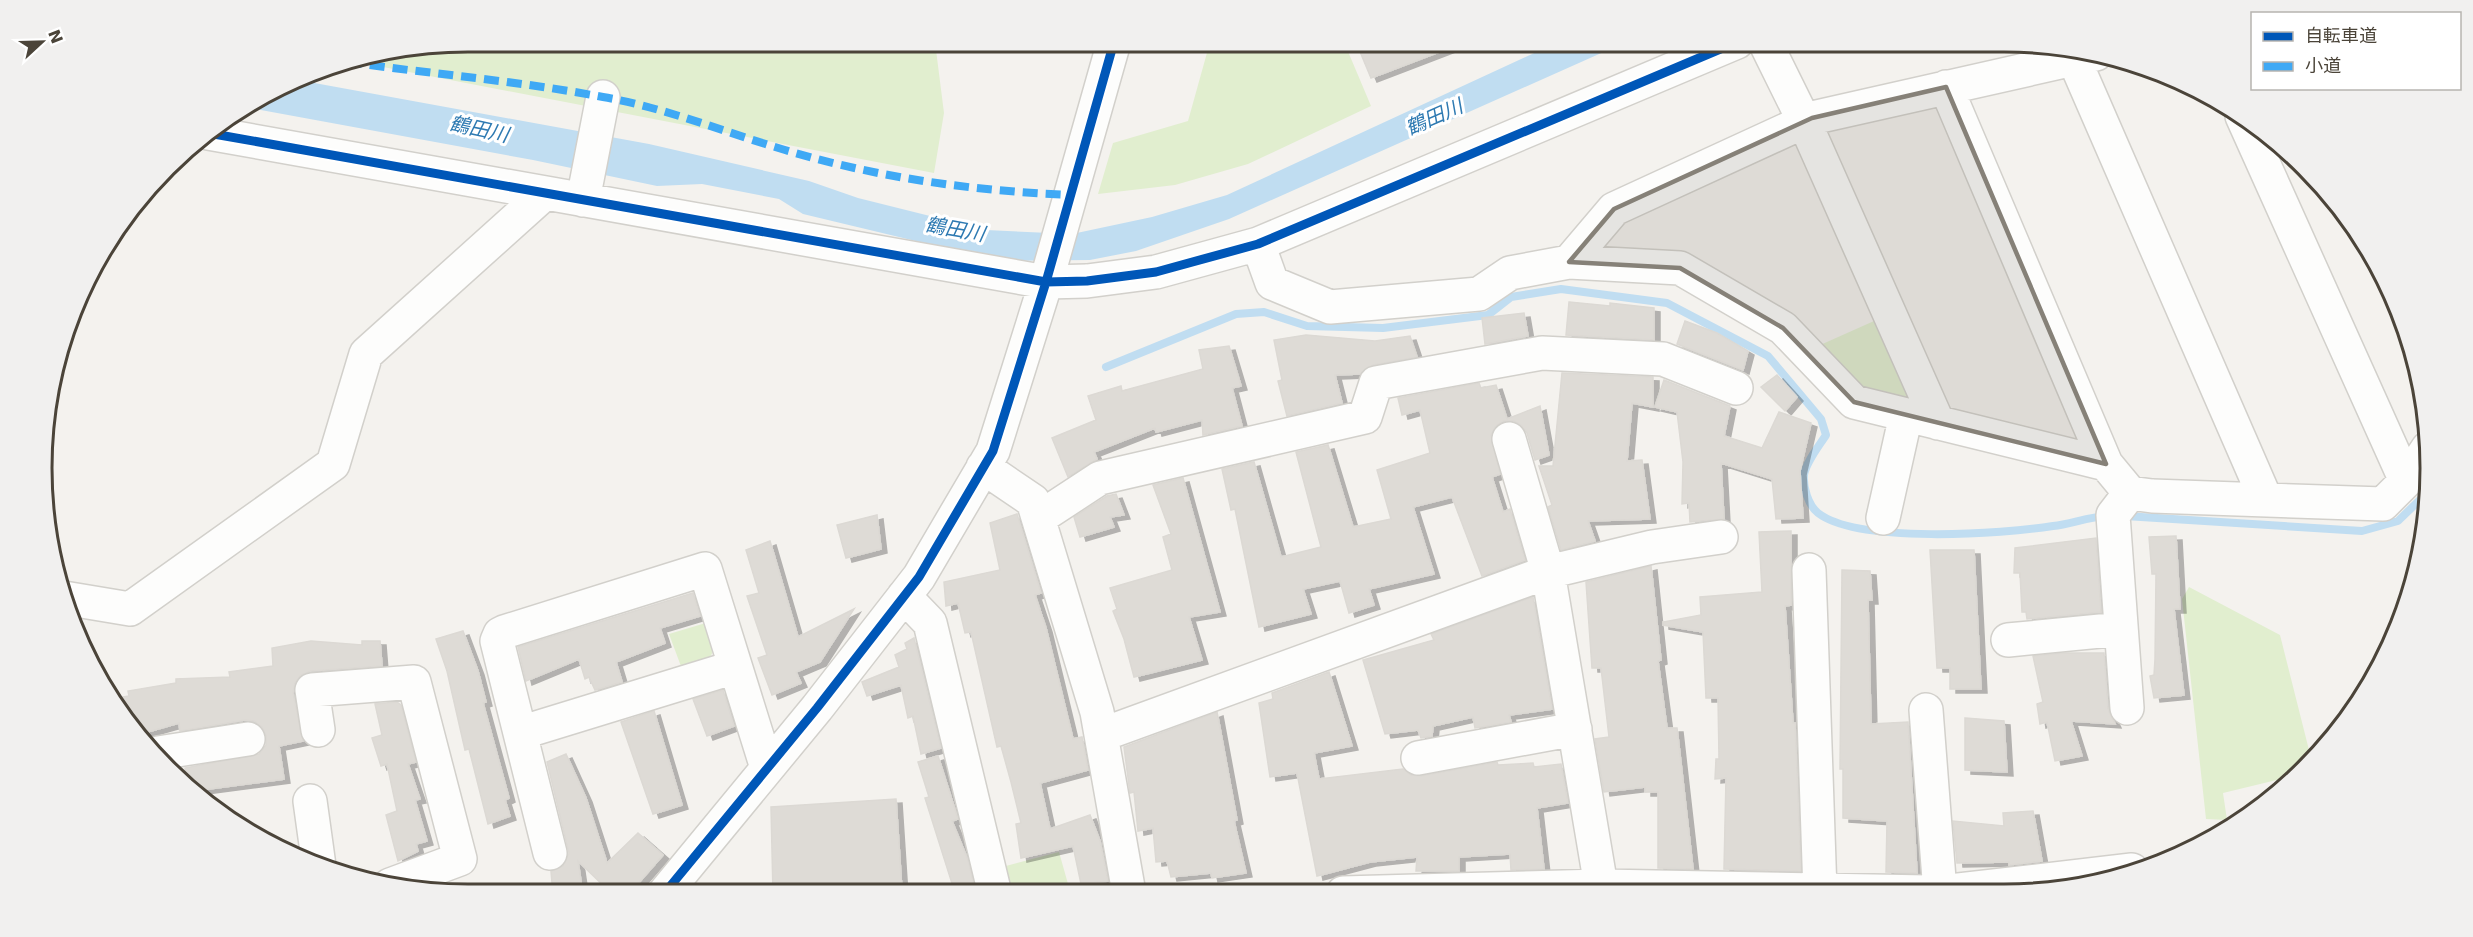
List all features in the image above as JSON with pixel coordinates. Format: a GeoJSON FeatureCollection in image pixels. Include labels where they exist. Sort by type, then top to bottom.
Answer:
{"type":"FeatureCollection","features":[{"type":"Feature","properties":{"kind":"street"},"geometry":{"type":"LineString","coordinates":[[672,884],[919,576],[993,451],[1046,282],[1111,52]]}},
{"type":"Feature","properties":{"kind":"street"},"geometry":{"type":"LineString","coordinates":[[219,135],[545,193],[585,191],[1046,282],[1087,281],[1156,272],[1258,244],[1713,52]]}},
{"type":"Feature","properties":{"kind":"street"},"geometry":{"type":"LineString","coordinates":[[1770,52],[1804,122],[1938,423]]}},
{"type":"Feature","properties":{"kind":"street"},"geometry":{"type":"LineString","coordinates":[[1569,262],[1614,209],[1804,122],[1946,87],[2077,59]]}},
{"type":"Feature","properties":{"kind":"street"},"geometry":{"type":"LineString","coordinates":[[2086,60],[2266,500]]}},
{"type":"Feature","properties":{"kind":"street"},"geometry":{"type":"LineString","coordinates":[[1946,87],[2106,464],[2130,493],[2152,496],[2383,504],[2406,481],[2420,460]]}},
{"type":"Feature","properties":{"kind":"street"},"geometry":{"type":"LineString","coordinates":[[585,191],[601,105]]}},
{"type":"Feature","properties":{"kind":"street"},"geometry":{"type":"LineString","coordinates":[[2249,132],[2406,481]]}},
{"type":"Feature","properties":{"kind":"street"},"geometry":{"type":"LineString","coordinates":[[74,600],[130,609],[333,464],[366,354],[545,193]]}},
{"type":"Feature","properties":{"kind":"street"},"geometry":{"type":"LineString","coordinates":[[1258,244],[1272,283],[1330,308],[1479,294],[1510,273],[1569,262],[1680,268],[1783,328],[1854,402],[2106,464]]}},
{"type":"Feature","properties":{"kind":"street"},"geometry":{"type":"LineString","coordinates":[[1039,518],[1100,478],[1365,417],[1376,383],[1542,353],[1663,359],[1736,388]]}},
{"type":"Feature","properties":{"kind":"street"},"geometry":{"type":"LineString","coordinates":[[1883,519],[1906,415]]}},
{"type":"Feature","properties":{"kind":"street"},"geometry":{"type":"LineString","coordinates":[[1509,439],[1548,572],[1601,884]]}},
{"type":"Feature","properties":{"kind":"street"},"geometry":{"type":"LineString","coordinates":[[983,467],[1034,501],[1097,712],[1127,884]]}},
{"type":"Feature","properties":{"kind":"street"},"geometry":{"type":"LineString","coordinates":[[2127,708],[2113,515],[2130,493]]}},
{"type":"Feature","properties":{"kind":"street"},"geometry":{"type":"LineString","coordinates":[[1101,735],[1548,572],[1652,547],[1721,537]]}},
{"type":"Feature","properties":{"kind":"street"},"geometry":{"type":"LineString","coordinates":[[550,853],[497,641],[500,634],[705,569],[767,768]]}},
{"type":"Feature","properties":{"kind":"street"},"geometry":{"type":"LineString","coordinates":[[1809,570],[1820,884]]}},
{"type":"Feature","properties":{"kind":"street"},"geometry":{"type":"LineString","coordinates":[[904,596],[930,623],[993,884]]}},
{"type":"Feature","properties":{"kind":"street"},"geometry":{"type":"LineString","coordinates":[[2008,640],[2121,629]]}},
{"type":"Feature","properties":{"kind":"street"},"geometry":{"type":"LineString","coordinates":[[520,733],[735,667]]}},
{"type":"Feature","properties":{"kind":"street"},"geometry":{"type":"LineString","coordinates":[[318,730],[312,690],[414,681],[460,859],[405,880]]}},
{"type":"Feature","properties":{"kind":"street"},"geometry":{"type":"LineString","coordinates":[[1926,710],[1940,884]]}},
{"type":"Feature","properties":{"kind":"street"},"geometry":{"type":"LineString","coordinates":[[1418,758],[1575,729]]}},
{"type":"Feature","properties":{"kind":"street"},"geometry":{"type":"LineString","coordinates":[[164,752],[248,739]]}},
{"type":"Feature","properties":{"kind":"street"},"geometry":{"type":"LineString","coordinates":[[310,801],[318,856]]}},
{"type":"Feature","properties":{"kind":"highlighted area"},"geometry":{"type":"Polygon","coordinates":[[[1946,87],[2106,464],[1854,402],[1783,328],[1680,268],[1569,262],[1614,209],[1812,118],[1946,87]]]}},
{"type":"Feature","properties":{"kind":"green space"},"geometry":{"type":"Polygon","coordinates":[[[468,52],[936,52],[944,113],[934,173],[370,65],[414,56],[468,52]]]}},
{"type":"Feature","properties":{"kind":"green space"},"geometry":{"type":"Polygon","coordinates":[[[1207,52],[1348,52],[1371,106],[1248,164],[1175,185],[1098,194],[1113,143],[1188,121],[1207,52]]]}},
{"type":"Feature","properties":{"kind":"green space"},"geometry":{"type":"Polygon","coordinates":[[[1883,317],[1915,389],[1906,407],[1853,397],[1809,350],[1883,317]]]}},
{"type":"Feature","properties":{"kind":"green space"},"geometry":{"type":"Polygon","coordinates":[[[2189,587],[2280,635],[2309,751],[2281,779],[2223,793],[2226,820],[2206,819],[2182,599],[2189,587]]]}},
{"type":"Feature","properties":{"kind":"green space"},"geometry":{"type":"Polygon","coordinates":[[[709,622],[717,644],[709,659],[682,669],[669,634],[709,622]]]}},
{"type":"Feature","properties":{"kind":"green space"},"geometry":{"type":"Polygon","coordinates":[[[1059,852],[1068,884],[1005,884],[1002,867],[1059,852]]]}},
{"type":"Feature","properties":{"kind":"water","name":"鶴田川"},"geometry":{"type":"Polygon","coordinates":[[[1536,52],[1604,52],[1229,219],[1136,251],[1090,260],[999,261],[803,214],[779,199],[702,184],[657,186],[533,160],[258,109],[313,83],[649,144],[809,181],[858,198],[986,230],[1072,234],[1152,217],[1227,195],[1536,52]]]}},
{"type":"Feature","properties":{"kind":"building"},"geometry":{"type":"Polygon","coordinates":[[[1360,52],[1439,52],[1371,78],[1360,52]]]}},
{"type":"Feature","properties":{"kind":"building"},"geometry":{"type":"Polygon","coordinates":[[[1569,302],[1610,306],[1610,303],[1654,308],[1654,340],[1566,335],[1569,302]]]}},
{"type":"Feature","properties":{"kind":"building"},"geometry":{"type":"Polygon","coordinates":[[[1524,313],[1528,336],[1485,344],[1482,318],[1524,313]]]}},
{"type":"Feature","properties":{"kind":"building"},"geometry":{"type":"Polygon","coordinates":[[[1685,321],[1717,333],[1748,351],[1743,370],[1677,344],[1685,321]]]}},
{"type":"Feature","properties":{"kind":"building"},"geometry":{"type":"Polygon","coordinates":[[[1306,335],[1375,341],[1410,336],[1417,357],[1373,365],[1360,374],[1335,375],[1342,403],[1287,416],[1278,381],[1282,380],[1274,340],[1306,335]]]}},
{"type":"Feature","properties":{"kind":"building"},"geometry":{"type":"Polygon","coordinates":[[[1229,346],[1241,386],[1232,388],[1242,426],[1203,435],[1202,420],[1156,432],[1155,428],[1094,452],[1097,459],[1068,477],[1052,438],[1096,420],[1088,396],[1121,386],[1122,391],[1203,369],[1199,350],[1229,346]]]}},
{"type":"Feature","properties":{"kind":"building"},"geometry":{"type":"Polygon","coordinates":[[[1562,373],[1653,377],[1653,407],[1632,403],[1627,461],[1642,460],[1650,519],[1588,521],[1595,541],[1561,550],[1548,507],[1552,505],[1539,466],[1553,466],[1562,373]]]}},
{"type":"Feature","properties":{"kind":"building"},"geometry":{"type":"Polygon","coordinates":[[[1777,375],[1797,397],[1785,411],[1761,387],[1777,375]]]}},
{"type":"Feature","properties":{"kind":"building"},"geometry":{"type":"Polygon","coordinates":[[[1664,380],[1730,406],[1724,436],[1762,448],[1779,412],[1811,423],[1800,471],[1803,518],[1776,519],[1772,479],[1721,463],[1724,519],[1690,522],[1689,503],[1682,504],[1683,462],[1677,412],[1655,407],[1664,380]]]}},
{"type":"Feature","properties":{"kind":"building"},"geometry":{"type":"Polygon","coordinates":[[[1479,383],[1481,388],[1496,385],[1507,419],[1540,406],[1549,455],[1535,460],[1527,433],[1521,425],[1514,421],[1503,421],[1495,427],[1491,435],[1500,474],[1492,477],[1503,512],[1510,509],[1525,560],[1482,576],[1452,497],[1413,507],[1434,574],[1369,589],[1374,605],[1349,613],[1340,581],[1303,589],[1311,614],[1259,627],[1235,509],[1231,510],[1222,469],[1254,462],[1281,557],[1321,547],[1296,452],[1328,445],[1353,527],[1391,519],[1377,470],[1430,453],[1420,410],[1402,415],[1398,398],[1479,383]]]}},
{"type":"Feature","properties":{"kind":"building"},"geometry":{"type":"Polygon","coordinates":[[[1183,478],[1220,612],[1189,617],[1202,660],[1134,677],[1124,639],[1113,611],[1117,609],[1110,588],[1172,570],[1163,537],[1171,534],[1153,485],[1183,478]]]}},
{"type":"Feature","properties":{"kind":"building"},"geometry":{"type":"Polygon","coordinates":[[[1116,494],[1124,515],[1110,517],[1114,527],[1080,537],[1074,517],[1107,496],[1116,494]]]}},
{"type":"Feature","properties":{"kind":"building"},"geometry":{"type":"Polygon","coordinates":[[[1017,514],[1041,593],[1035,595],[1046,628],[1073,739],[1082,737],[1088,770],[1040,783],[1050,829],[1090,815],[1100,841],[1108,881],[1081,884],[1073,846],[1021,858],[1016,824],[1021,823],[1001,746],[997,747],[971,632],[965,633],[958,603],[946,606],[944,582],[1000,570],[990,523],[1017,514]]]}},
{"type":"Feature","properties":{"kind":"building"},"geometry":{"type":"Polygon","coordinates":[[[877,515],[881,549],[846,558],[837,525],[877,515]]]}},
{"type":"Feature","properties":{"kind":"building"},"geometry":{"type":"Polygon","coordinates":[[[1791,531],[1791,605],[1785,606],[1793,723],[1795,723],[1801,871],[1724,869],[1726,778],[1715,779],[1716,759],[1719,759],[1718,698],[1706,698],[1703,632],[1663,625],[1663,622],[1701,615],[1700,597],[1762,592],[1759,532],[1791,531]]]}},
{"type":"Feature","properties":{"kind":"building"},"geometry":{"type":"Polygon","coordinates":[[[2176,536],[2180,609],[2174,609],[2184,695],[2154,698],[2150,676],[2154,675],[2155,659],[2156,574],[2152,574],[2149,537],[2176,536]]]}},
{"type":"Feature","properties":{"kind":"building"},"geometry":{"type":"Polygon","coordinates":[[[2096,538],[2101,612],[2027,619],[2026,612],[2022,612],[2020,573],[2014,573],[2015,548],[2096,538]]]}},
{"type":"Feature","properties":{"kind":"building"},"geometry":{"type":"Polygon","coordinates":[[[770,541],[798,637],[854,609],[820,662],[796,672],[801,683],[772,695],[758,658],[767,655],[747,596],[759,593],[746,550],[770,541]]]}},
{"type":"Feature","properties":{"kind":"building"},"geometry":{"type":"Polygon","coordinates":[[[1930,550],[1974,550],[1981,689],[1950,689],[1950,668],[1937,668],[1930,550]]]}},
{"type":"Feature","properties":{"kind":"building"},"geometry":{"type":"Polygon","coordinates":[[[1651,566],[1661,660],[1658,661],[1667,728],[1677,728],[1693,869],[1658,868],[1658,792],[1645,792],[1645,787],[1604,792],[1595,739],[1609,737],[1601,668],[1592,668],[1586,582],[1651,566]]]}},
{"type":"Feature","properties":{"kind":"building"},"geometry":{"type":"Polygon","coordinates":[[[1842,570],[1870,571],[1872,600],[1868,600],[1871,724],[1908,722],[1917,873],[1886,872],[1887,821],[1843,818],[1843,769],[1840,769],[1842,570]]]}},
{"type":"Feature","properties":{"kind":"building"},"geometry":{"type":"Polygon","coordinates":[[[693,593],[700,616],[660,628],[665,643],[616,662],[622,682],[595,690],[589,677],[585,679],[579,659],[526,681],[518,647],[693,593]]]}},
{"type":"Feature","properties":{"kind":"building"},"geometry":{"type":"Polygon","coordinates":[[[1533,597],[1552,709],[1509,715],[1511,722],[1475,728],[1473,717],[1433,726],[1432,736],[1421,738],[1418,730],[1385,734],[1363,660],[1434,640],[1431,634],[1533,597]]]}},
{"type":"Feature","properties":{"kind":"building"},"geometry":{"type":"Polygon","coordinates":[[[463,631],[478,671],[486,702],[483,703],[509,798],[505,800],[510,816],[488,824],[469,749],[465,750],[447,671],[436,639],[463,631]]]}},
{"type":"Feature","properties":{"kind":"building"},"geometry":{"type":"Polygon","coordinates":[[[914,638],[941,748],[921,754],[913,716],[908,718],[901,685],[867,696],[862,682],[899,667],[895,655],[907,649],[905,643],[914,638]]]}},
{"type":"Feature","properties":{"kind":"building"},"geometry":{"type":"Polygon","coordinates":[[[311,641],[362,645],[362,641],[380,641],[382,666],[311,671],[301,675],[295,683],[293,693],[303,741],[279,746],[284,779],[204,790],[186,774],[185,768],[259,754],[266,745],[266,736],[262,727],[254,721],[245,720],[180,731],[179,723],[147,732],[121,697],[129,696],[128,691],[176,683],[176,679],[230,677],[229,672],[273,666],[272,648],[311,641]]]}},
{"type":"Feature","properties":{"kind":"building"},"geometry":{"type":"Polygon","coordinates":[[[2104,653],[2108,709],[2115,724],[2071,721],[2082,756],[2055,761],[2047,722],[2040,724],[2037,704],[2043,702],[2033,656],[2104,653]]]}},
{"type":"Feature","properties":{"kind":"building"},"geometry":{"type":"Polygon","coordinates":[[[1329,672],[1352,746],[1314,753],[1319,779],[1403,769],[1411,775],[1421,776],[1497,762],[1498,765],[1533,763],[1534,767],[1561,764],[1568,803],[1537,808],[1544,869],[1511,870],[1510,854],[1459,857],[1459,871],[1416,871],[1417,857],[1370,862],[1317,876],[1297,773],[1270,777],[1259,703],[1273,699],[1272,693],[1329,672]]]}},
{"type":"Feature","properties":{"kind":"building"},"geometry":{"type":"Polygon","coordinates":[[[723,690],[734,726],[707,736],[693,699],[723,690]]]}},
{"type":"Feature","properties":{"kind":"building"},"geometry":{"type":"Polygon","coordinates":[[[397,702],[401,705],[416,762],[408,764],[420,799],[415,800],[427,841],[416,844],[418,851],[398,861],[386,815],[397,811],[387,764],[381,766],[372,738],[382,735],[375,704],[397,702]]]}},
{"type":"Feature","properties":{"kind":"building"},"geometry":{"type":"Polygon","coordinates":[[[654,711],[682,805],[653,814],[621,722],[654,711]]]}},
{"type":"Feature","properties":{"kind":"building"},"geometry":{"type":"Polygon","coordinates":[[[1217,712],[1237,820],[1234,821],[1246,873],[1212,878],[1211,873],[1171,877],[1167,861],[1156,862],[1153,828],[1138,831],[1134,792],[1130,793],[1124,747],[1217,712]]]}},
{"type":"Feature","properties":{"kind":"building"},"geometry":{"type":"Polygon","coordinates":[[[1965,718],[2004,721],[2007,772],[1965,770],[1965,718]]]}},
{"type":"Feature","properties":{"kind":"building"},"geometry":{"type":"Polygon","coordinates":[[[566,754],[586,798],[607,863],[638,833],[663,855],[638,884],[602,884],[578,861],[581,884],[552,884],[551,871],[563,866],[569,853],[547,762],[566,754]]]}},
{"type":"Feature","properties":{"kind":"building"},"geometry":{"type":"Polygon","coordinates":[[[938,756],[958,819],[952,821],[968,860],[974,884],[952,884],[925,798],[929,797],[918,762],[938,756]]]}},
{"type":"Feature","properties":{"kind":"building"},"geometry":{"type":"Polygon","coordinates":[[[896,799],[902,884],[773,884],[771,807],[896,799]]]}},
{"type":"Feature","properties":{"kind":"building"},"geometry":{"type":"Polygon","coordinates":[[[2033,811],[2042,861],[2009,865],[2009,862],[1957,863],[1953,821],[2004,826],[2003,813],[2033,811]]]}},
{"type":"Feature","properties":{"kind":"waterway"},"geometry":{"type":"LineString","coordinates":[[1106,367],[1236,314],[1264,312],[1307,326],[1383,328],[1488,315],[1511,297],[1561,289],[1667,303],[1768,356],[1821,419],[1826,435],[1807,465],[1804,485],[1814,510],[1837,523],[1896,533],[1967,534],[2030,529],[2107,516]]}},
{"type":"Feature","properties":{"kind":"waterway"},"geometry":{"type":"LineString","coordinates":[[2125,516],[2362,531],[2398,521],[2420,500]]}},
{"type":"Feature","properties":{"kind":"marked path"},"geometry":{"type":"LineString","coordinates":[[369,65],[540,86],[626,102],[820,160],[927,182],[1071,195]]}},
{"type":"Feature","properties":{"kind":"cycle path"},"geometry":{"type":"LineString","coordinates":[[672,884],[817,708],[919,577],[993,451],[1046,282],[1111,52]]}},
{"type":"Feature","properties":{"kind":"cycle path"},"geometry":{"type":"LineString","coordinates":[[219,135],[1046,282],[1087,281],[1156,272],[1258,244],[1713,52]]}}]}
